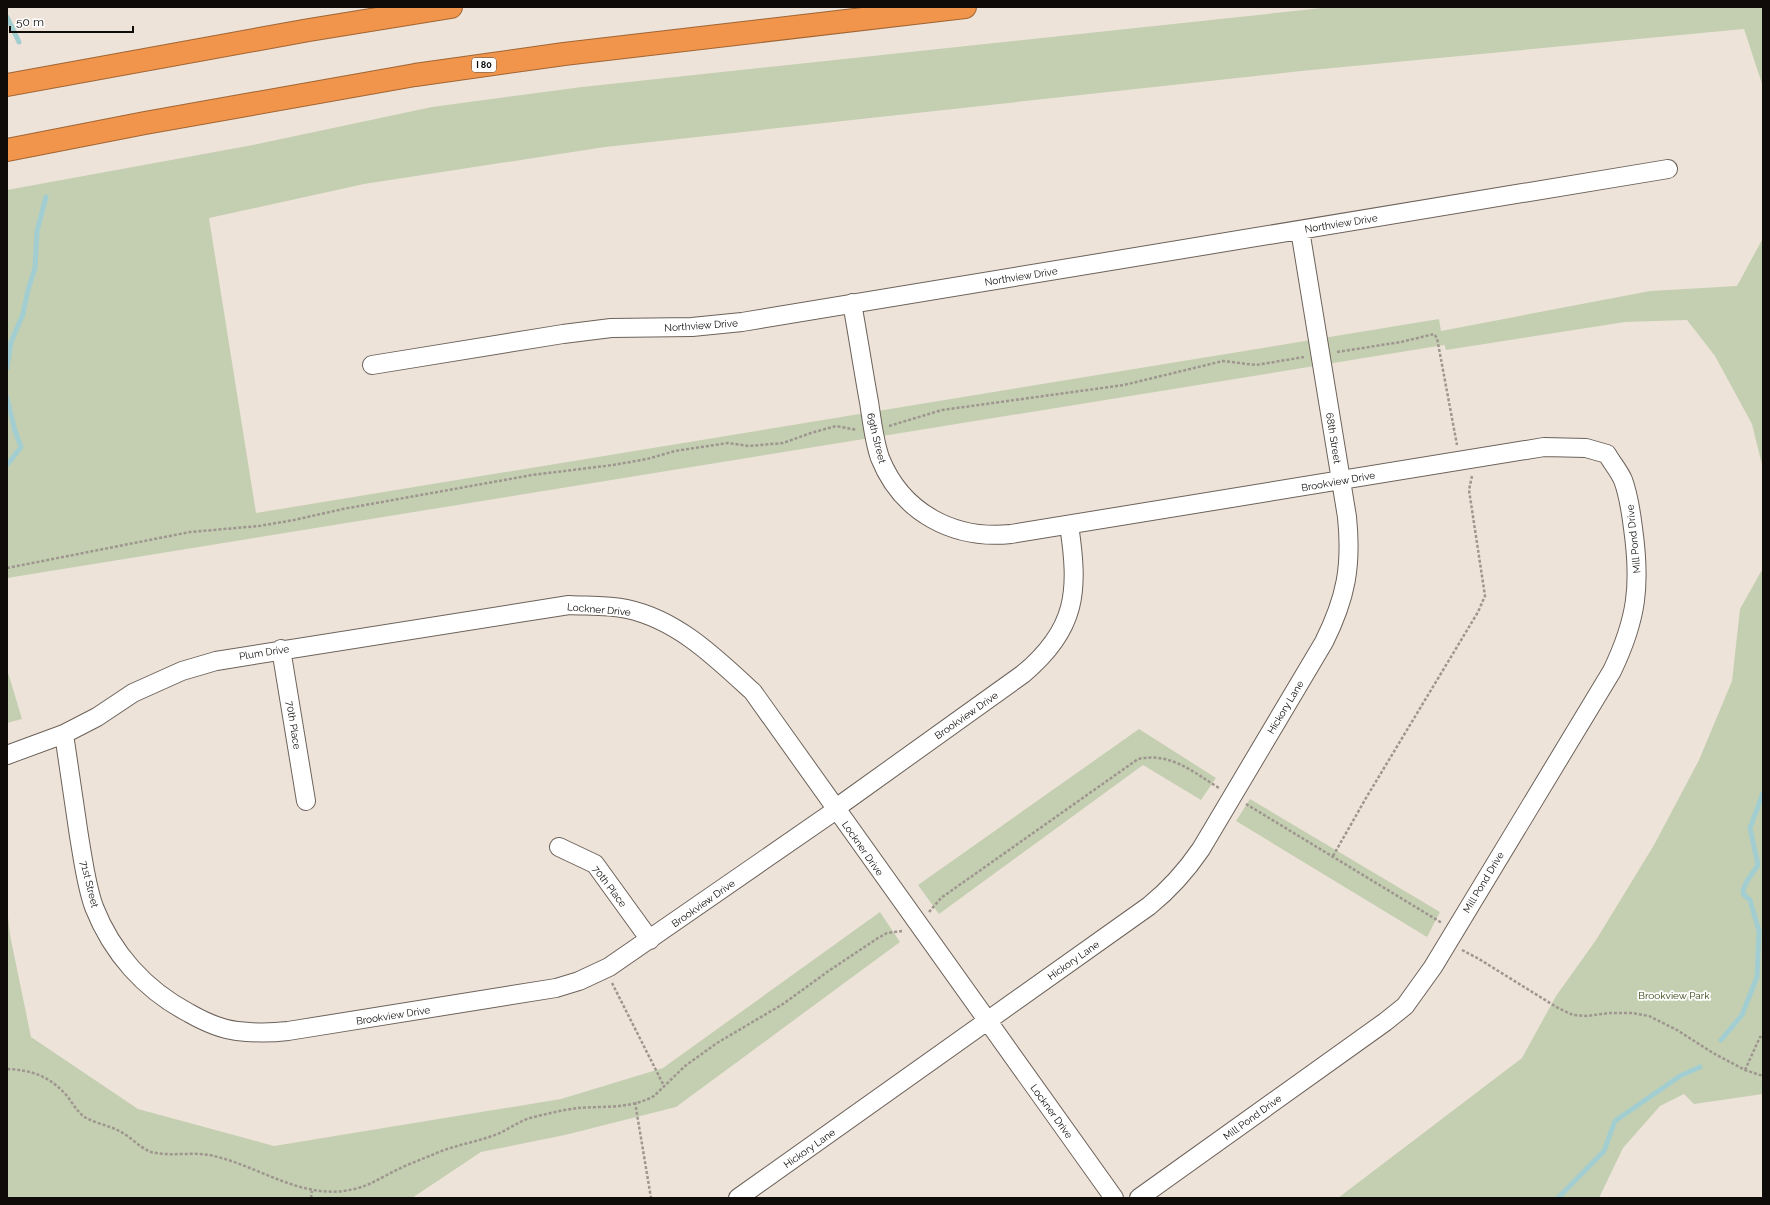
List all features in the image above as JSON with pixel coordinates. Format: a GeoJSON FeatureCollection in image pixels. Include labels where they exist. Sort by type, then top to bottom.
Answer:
{"type":"FeatureCollection","features":[{"type":"Feature","properties":{"kind":"highway"},"geometry":{"type":"LineString","coordinates":[[7,85],[309,30],[451,7]]}},
{"type":"Feature","properties":{"kind":"highway","name":"I 80"},"geometry":{"type":"LineString","coordinates":[[7,150],[145,122],[415,75],[580,52],[965,7]]}},
{"type":"Feature","properties":{"kind":"street","name":"Northview Drive"},"geometry":{"type":"LineString","coordinates":[[372,365],[563,334],[611,328],[699,326],[742,322],[1668,169]]}},
{"type":"Feature","properties":{"kind":"street","name":"68th Street"},"geometry":{"type":"LineString","coordinates":[[1300,230],[1350,539],[1349,565],[1344,593],[1324,642]]}},
{"type":"Feature","properties":{"kind":"street","name":"69th Street"},"geometry":{"type":"LineString","coordinates":[[852,304],[873,429],[880,458],[890,478],[902,495],[918,510],[938,522],[958,531],[979,535],[1011,534]]}},
{"type":"Feature","properties":{"kind":"street","name":"Brookview Drive"},"geometry":{"type":"LineString","coordinates":[[1011,534],[1544,447],[1586,448],[1606,454]]}},
{"type":"Feature","properties":{"kind":"street","name":"Mill Pond Drive"},"geometry":{"type":"LineString","coordinates":[[1139,1198],[1378,1027],[1405,1006],[1442,953],[1450,936],[1612,671],[1626,639],[1632,620],[1637,594],[1638,565],[1629,500],[1623,479],[1606,454]]}},
{"type":"Feature","properties":{"kind":"street","name":"Brookview Drive"},"geometry":{"type":"LineString","coordinates":[[175,1006],[204,1021],[235,1031],[268,1033],[450,1006],[556,988],[579,981],[605,970],[836,810],[843,803],[1039,661],[1053,645],[1063,626],[1070,607],[1075,584],[1074,561],[1068,525]]}},
{"type":"Feature","properties":{"kind":"street","name":"Lockner Drive"},"geometry":{"type":"LineString","coordinates":[[540,609],[569,605],[627,609],[659,620],[684,634],[706,649],[753,692],[917,924],[1114,1198]]}},
{"type":"Feature","properties":{"kind":"street","name":"Plum Drive"},"geometry":{"type":"LineString","coordinates":[[7,755],[64,734],[97,717],[133,693],[182,671],[216,661],[281,649],[540,609]]}},
{"type":"Feature","properties":{"kind":"street","name":"Hickory Lane"},"geometry":{"type":"LineString","coordinates":[[738,1198],[1149,906],[1169,890],[1201,849],[1324,642]]}},
{"type":"Feature","properties":{"kind":"street","name":"70th Place"},"geometry":{"type":"LineString","coordinates":[[281,649],[306,800]]}},
{"type":"Feature","properties":{"kind":"street","name":"71st Street"},"geometry":{"type":"LineString","coordinates":[[64,734],[84,868],[94,906],[111,942],[135,974],[150,988],[175,1006]]}},
{"type":"Feature","properties":{"kind":"street","name":"70th Place"},"geometry":{"type":"LineString","coordinates":[[559,847],[595,864],[650,940]]}},
{"type":"Feature","properties":{"kind":"path"},"geometry":{"type":"LineString","coordinates":[[7,568],[190,532],[259,526],[343,509],[532,475],[613,465],[647,459],[675,451],[728,443],[749,446],[782,443],[836,426],[846,426],[861,431],[873,429],[942,410],[1124,385],[1223,361],[1256,365],[1401,342],[1434,334],[1437,338],[1458,449],[1473,465],[1469,490],[1485,596],[1478,612],[1366,798],[1334,856]]}},
{"type":"Feature","properties":{"kind":"path"},"geometry":{"type":"LineString","coordinates":[[7,1069],[44,1076],[56,1085],[82,1116],[119,1131],[150,1151],[165,1153],[190,1153],[212,1156],[240,1163],[302,1189],[324,1192],[358,1188],[433,1154],[468,1142],[493,1136],[527,1119],[578,1108],[619,1106],[648,1099],[685,1066],[717,1043],[783,1004],[878,938],[887,933],[903,931],[917,924],[941,898],[1138,760],[1158,757],[1174,761],[1334,856],[1446,926],[1455,946],[1479,959],[1500,974],[1572,1015],[1587,1016],[1609,1013],[1632,1013],[1649,1016],[1671,1026],[1713,1053],[1745,1070],[1763,1076]]}},
{"type":"Feature","properties":{"kind":"path"},"geometry":{"type":"LineString","coordinates":[[605,970],[664,1086]]}},
{"type":"Feature","properties":{"kind":"path"},"geometry":{"type":"LineString","coordinates":[[1745,1070],[1760,1037],[1763,1037]]}},
{"type":"Feature","properties":{"kind":"path"},"geometry":{"type":"LineString","coordinates":[[635,1102],[651,1198]]}},
{"type":"Feature","properties":{"kind":"path"},"geometry":{"type":"LineString","coordinates":[[311,1198],[312,1190]]}},
{"type":"Feature","properties":{"kind":"green space"},"geometry":{"type":"Polygon","coordinates":[[[1332,7],[1763,7],[1763,87],[1744,29],[1301,71],[605,147],[364,184],[209,218],[256,513],[1439,319],[1441,331],[1650,291],[1737,286],[1763,238],[1763,469],[1752,424],[1715,356],[1687,320],[1625,322],[1446,350],[1443,341],[1444,345],[7,578],[7,190],[253,145],[432,107],[582,87],[1332,7]]]}},
{"type":"Feature","properties":{"kind":"green space","name":"Brookview Park"},"geometry":{"type":"Polygon","coordinates":[[[1763,568],[1763,1094],[1694,1104],[1684,1094],[1660,1106],[1623,1148],[1599,1198],[1338,1198],[1522,1058],[1556,996],[1596,940],[1654,845],[1699,760],[1732,681],[1740,609],[1763,568]]]}},
{"type":"Feature","properties":{"kind":"green space"},"geometry":{"type":"Polygon","coordinates":[[[7,669],[22,719],[7,723],[7,669]]]}},
{"type":"Feature","properties":{"kind":"green space"},"geometry":{"type":"Polygon","coordinates":[[[1139,729],[1216,778],[1201,800],[1143,765],[939,914],[918,885],[1139,729]]]}},
{"type":"Feature","properties":{"kind":"green space"},"geometry":{"type":"Polygon","coordinates":[[[1250,799],[1440,912],[1427,937],[1236,821],[1250,799]]]}},
{"type":"Feature","properties":{"kind":"green space"},"geometry":{"type":"Polygon","coordinates":[[[7,908],[10,935],[31,1037],[138,1109],[274,1146],[561,1099],[663,1068],[880,912],[900,942],[676,1107],[565,1135],[481,1152],[412,1198],[7,1198],[7,908]]]}},
{"type":"Feature","properties":{"kind":"waterway"},"geometry":{"type":"LineString","coordinates":[[7,17],[19,42]]}},
{"type":"Feature","properties":{"kind":"waterway"},"geometry":{"type":"LineString","coordinates":[[7,368],[11,342],[23,314],[28,290],[35,268],[37,231],[46,197]]}},
{"type":"Feature","properties":{"kind":"waterway"},"geometry":{"type":"LineString","coordinates":[[7,398],[15,431],[21,447],[7,465]]}},
{"type":"Feature","properties":{"kind":"waterway"},"geometry":{"type":"LineString","coordinates":[[1721,1040],[1742,1015],[1757,977],[1759,931],[1750,900],[1744,895],[1743,890],[1747,881],[1758,865],[1750,828],[1763,793]]}},
{"type":"Feature","properties":{"kind":"waterway"},"geometry":{"type":"LineString","coordinates":[[1558,1198],[1604,1151],[1615,1121],[1680,1076],[1700,1067]]}}]}
